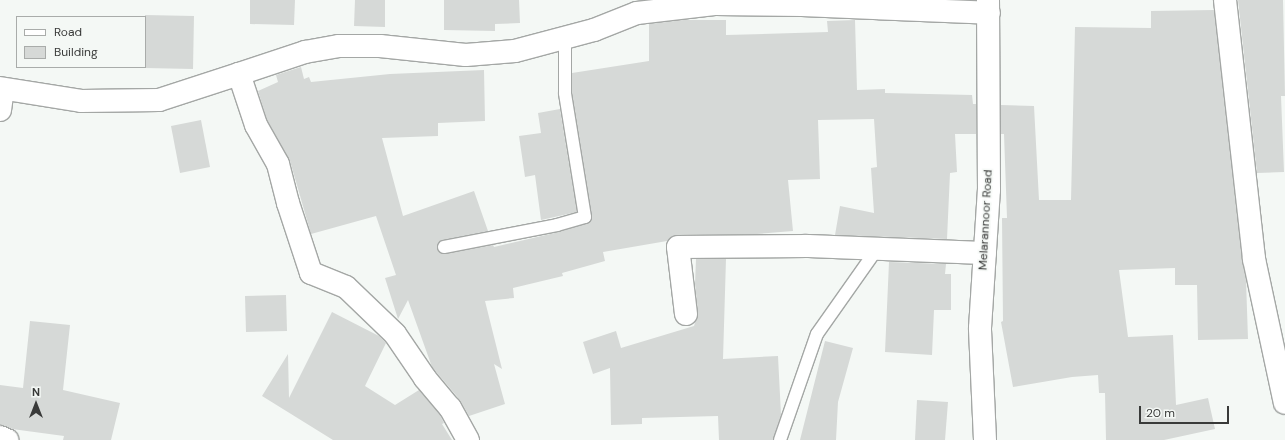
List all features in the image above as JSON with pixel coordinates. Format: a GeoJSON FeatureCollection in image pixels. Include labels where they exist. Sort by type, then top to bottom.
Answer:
{"type":"FeatureCollection","features":[{"type":"Feature","properties":{"kind":"street"},"geometry":{"type":"LineString","coordinates":[[1226,0],[1254,259],[1285,403]]}},
{"type":"Feature","properties":{"kind":"street"},"geometry":{"type":"LineString","coordinates":[[0,110],[1,88],[81,101],[160,100],[305,52],[339,46],[380,46],[466,55],[515,51],[594,30],[637,13],[716,4],[988,7]]}},
{"type":"Feature","properties":{"kind":"street","name":"Melarannoor Road"},"geometry":{"type":"LineString","coordinates":[[985,440],[980,328],[989,190],[988,7]]}},
{"type":"Feature","properties":{"kind":"street"},"geometry":{"type":"LineString","coordinates":[[239,74],[256,125],[278,164],[288,203],[311,273],[346,287],[395,334],[425,378],[450,408],[468,440]]}},
{"type":"Feature","properties":{"kind":"street"},"geometry":{"type":"LineString","coordinates":[[686,314],[678,247],[808,246],[985,253]]}},
{"type":"Feature","properties":{"kind":"street"},"geometry":{"type":"LineString","coordinates":[[0,437],[7,440]]}},
{"type":"Feature","properties":{"kind":"lane"},"geometry":{"type":"LineString","coordinates":[[444,247],[558,225],[585,217],[565,93],[565,38]]}},
{"type":"Feature","properties":{"kind":"lane"},"geometry":{"type":"LineString","coordinates":[[780,440],[817,334],[877,249]]}},
{"type":"Feature","properties":{"kind":"building"},"geometry":{"type":"Polygon","coordinates":[[[250,0],[295,0],[294,25],[250,24],[250,0]]]}},
{"type":"Feature","properties":{"kind":"building"},"geometry":{"type":"Polygon","coordinates":[[[355,0],[385,0],[385,27],[354,26],[355,0]]]}},
{"type":"Feature","properties":{"kind":"building"},"geometry":{"type":"Polygon","coordinates":[[[444,0],[519,0],[520,23],[495,24],[495,31],[444,30],[444,0]]]}},
{"type":"Feature","properties":{"kind":"building"},"geometry":{"type":"Polygon","coordinates":[[[1238,0],[1283,0],[1285,96],[1281,96],[1284,172],[1257,173],[1238,0]]]}},
{"type":"Feature","properties":{"kind":"building"},"geometry":{"type":"Polygon","coordinates":[[[1214,10],[1242,260],[1246,280],[1248,339],[1198,340],[1197,285],[1175,285],[1175,268],[1119,270],[1128,337],[1173,335],[1176,405],[1208,398],[1215,429],[1164,440],[1106,440],[1105,393],[1099,393],[1098,375],[1072,377],[1013,387],[1001,322],[1003,321],[1002,218],[1007,218],[1004,134],[1001,134],[1001,105],[1034,106],[1039,200],[1071,200],[1075,27],[1151,28],[1151,11],[1214,10]]]}},
{"type":"Feature","properties":{"kind":"building"},"geometry":{"type":"Polygon","coordinates":[[[145,16],[194,16],[193,69],[145,68],[145,16]]]}},
{"type":"Feature","properties":{"kind":"building"},"geometry":{"type":"Polygon","coordinates":[[[683,20],[726,20],[726,35],[828,32],[827,21],[855,20],[857,90],[885,89],[885,93],[972,95],[973,104],[976,104],[976,134],[955,134],[957,172],[950,173],[947,239],[835,235],[840,206],[874,213],[871,168],[877,167],[874,119],[818,120],[820,179],[788,180],[793,231],[757,234],[672,236],[667,241],[603,252],[605,261],[562,273],[563,276],[513,288],[514,298],[485,301],[502,369],[494,364],[505,404],[469,416],[460,400],[432,367],[408,300],[398,319],[385,278],[396,275],[376,216],[311,234],[290,161],[267,120],[258,91],[278,82],[276,75],[301,67],[304,79],[309,77],[311,82],[390,74],[484,70],[485,121],[438,123],[438,136],[382,138],[403,216],[474,191],[488,231],[442,240],[437,245],[439,252],[445,254],[493,245],[494,247],[559,232],[590,222],[592,216],[572,92],[572,73],[649,61],[649,24],[683,20]]]}},
{"type":"Feature","properties":{"kind":"building"},"geometry":{"type":"Polygon","coordinates":[[[560,109],[577,212],[541,220],[535,175],[525,177],[519,136],[541,133],[538,113],[560,109]]]}},
{"type":"Feature","properties":{"kind":"building"},"geometry":{"type":"Polygon","coordinates":[[[201,120],[210,167],[180,173],[171,126],[201,120]]]}},
{"type":"Feature","properties":{"kind":"building"},"geometry":{"type":"Polygon","coordinates":[[[696,259],[726,259],[723,359],[778,356],[781,415],[773,440],[719,440],[718,416],[642,418],[642,424],[611,425],[610,368],[593,374],[583,342],[616,331],[621,348],[694,326],[698,313],[695,284],[696,259]]]}},
{"type":"Feature","properties":{"kind":"building"},"geometry":{"type":"Polygon","coordinates":[[[889,262],[946,264],[945,274],[951,274],[951,310],[934,310],[932,355],[885,352],[889,262]]]}},
{"type":"Feature","properties":{"kind":"building"},"geometry":{"type":"Polygon","coordinates":[[[286,295],[287,331],[246,332],[245,296],[286,295]]]}},
{"type":"Feature","properties":{"kind":"building"},"geometry":{"type":"Polygon","coordinates":[[[332,312],[379,336],[386,343],[365,386],[395,405],[419,390],[440,415],[444,423],[442,424],[452,440],[333,440],[262,396],[288,354],[289,398],[332,312]]]}},
{"type":"Feature","properties":{"kind":"building"},"geometry":{"type":"Polygon","coordinates":[[[30,321],[70,325],[63,390],[120,403],[111,440],[63,440],[64,436],[12,429],[0,425],[0,385],[23,388],[30,321]]]}},
{"type":"Feature","properties":{"kind":"building"},"geometry":{"type":"Polygon","coordinates":[[[825,341],[853,348],[838,402],[836,440],[800,440],[825,341]]]}},
{"type":"Feature","properties":{"kind":"building"},"geometry":{"type":"Polygon","coordinates":[[[917,400],[948,402],[945,440],[915,440],[917,400]]]}}]}
